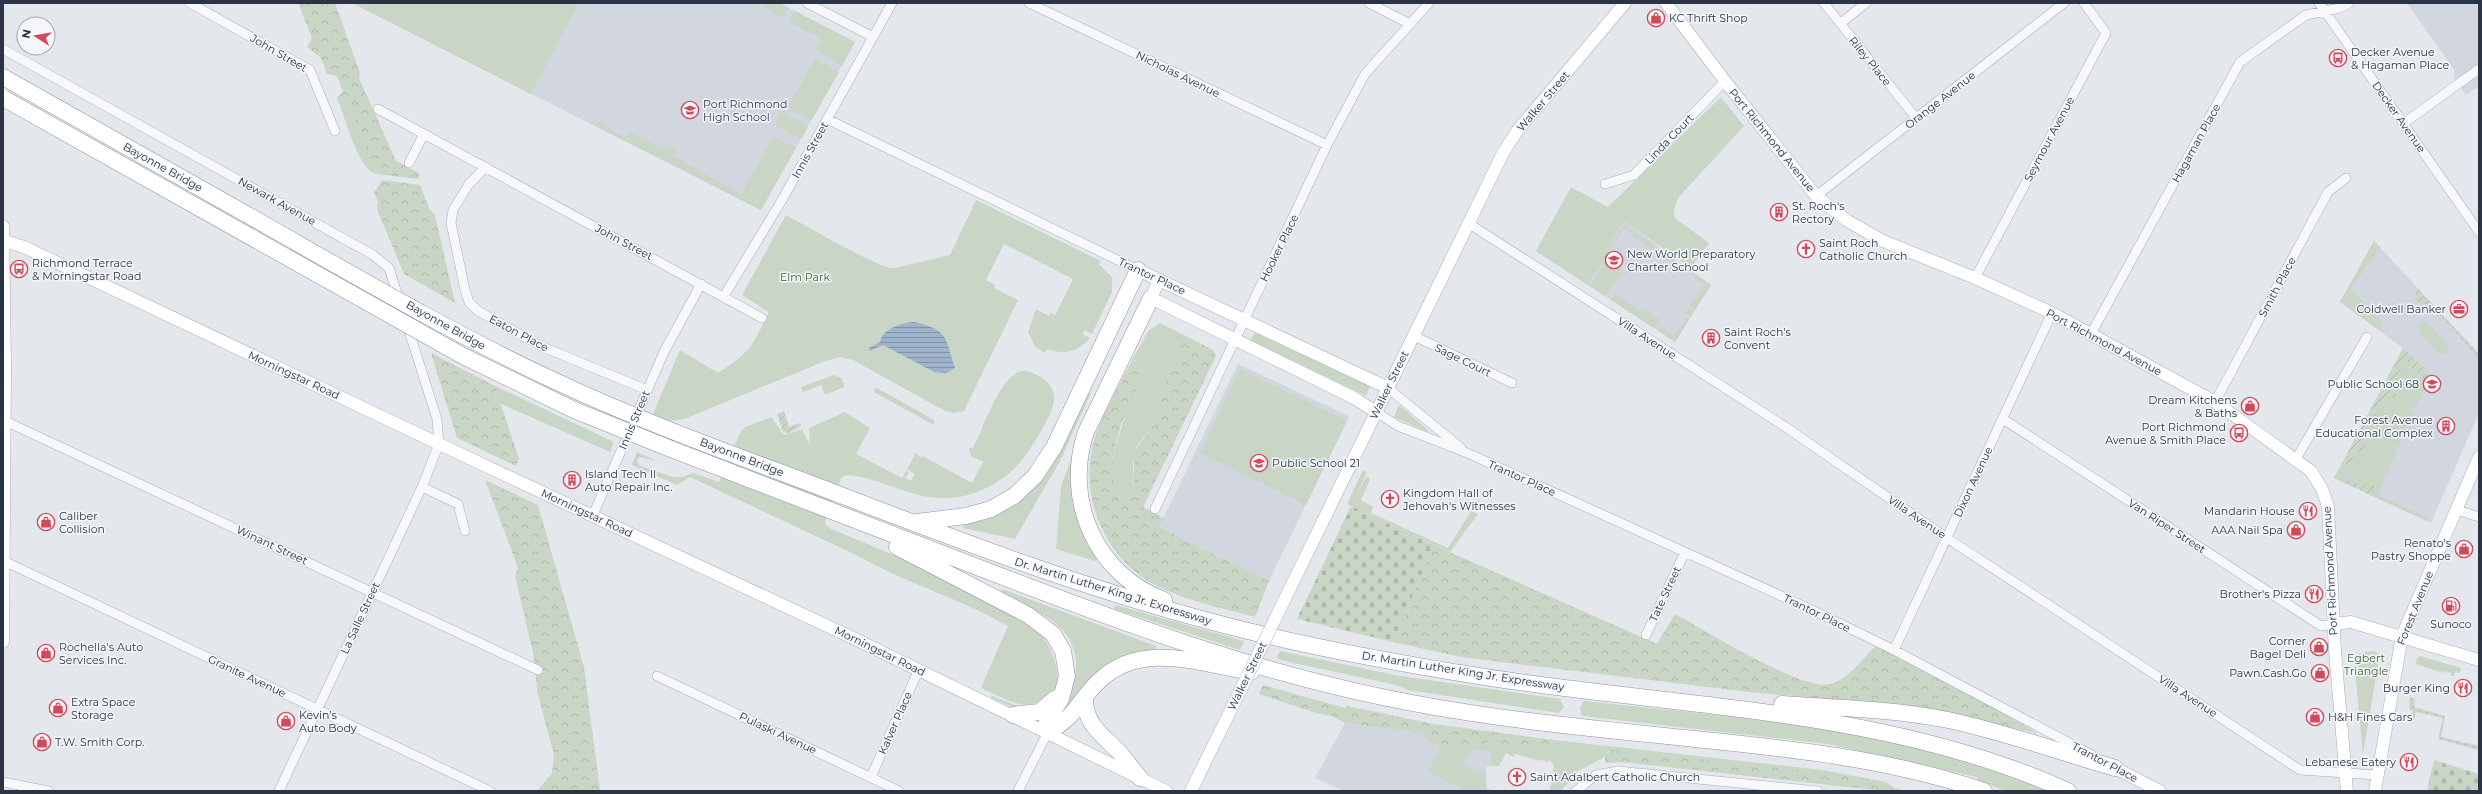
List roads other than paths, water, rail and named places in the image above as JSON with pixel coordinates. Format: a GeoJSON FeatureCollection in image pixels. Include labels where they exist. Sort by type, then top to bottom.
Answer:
{"type":"FeatureCollection","features":[{"type":"Feature","properties":{"kind":"highway","name":"Bayonne Bridge"},"geometry":{"type":"LineString","coordinates":[[3,77],[425,314],[512,360],[630,414],[913,523]]}},
{"type":"Feature","properties":{"kind":"highway","name":"Bayonne Bridge"},"geometry":{"type":"LineString","coordinates":[[3,98],[429,338],[501,376],[619,429],[863,522]]}},
{"type":"Feature","properties":{"kind":"highway"},"geometry":{"type":"LineString","coordinates":[[913,523],[966,516],[991,509],[1014,496],[1035,476],[1056,443],[1138,270]]}},
{"type":"Feature","properties":{"kind":"highway"},"geometry":{"type":"LineString","coordinates":[[1151,298],[1086,432],[1079,464],[1080,502],[1085,520],[1095,542],[1119,573],[1145,592],[1180,605],[1202,620]]}},
{"type":"Feature","properties":{"kind":"highway","name":"Dr. Martin Luther King Jr. Expressway"},"geometry":{"type":"LineString","coordinates":[[863,522],[1123,622],[1303,680],[1424,705],[1506,719],[1762,746],[1859,760],[1920,771],[1984,791]]}},
{"type":"Feature","properties":{"kind":"highway"},"geometry":{"type":"LineString","coordinates":[[863,522],[891,545],[937,566],[1044,625],[1057,639],[1067,663],[1066,682],[1061,699],[1047,721],[1048,732],[1072,716],[1086,697],[1108,674],[1130,663],[1153,657],[1184,658],[1230,668],[1303,680]]}},
{"type":"Feature","properties":{"kind":"highway","name":"Dr. Martin Luther King Jr. Expressway"},"geometry":{"type":"LineString","coordinates":[[913,523],[1066,578],[1202,620],[1302,642],[1439,669],[1534,684],[1668,698],[1816,718],[1894,733],[1974,755],[2068,791]]}},
{"type":"Feature","properties":{"kind":"highway"},"geometry":{"type":"LineString","coordinates":[[1013,715],[1029,714],[1043,710],[1057,697],[1066,682]]}},
{"type":"Feature","properties":{"kind":"highway"},"geometry":{"type":"LineString","coordinates":[[1086,697],[1085,709],[1091,724],[1120,753],[1140,778]]}},
{"type":"Feature","properties":{"kind":"highway"},"geometry":{"type":"LineString","coordinates":[[1668,698],[1747,701],[1881,710],[1920,715],[2006,734],[2115,768]]}},
{"type":"Feature","properties":{"kind":"highway"},"geometry":{"type":"LineString","coordinates":[[1859,760],[1949,791]]}},
{"type":"Feature","properties":{"kind":"street","name":"John Street"},"geometry":{"type":"LineString","coordinates":[[190,3],[310,70],[335,131]]}},
{"type":"Feature","properties":{"kind":"street"},"geometry":{"type":"LineString","coordinates":[[807,3],[873,36]]}},
{"type":"Feature","properties":{"kind":"street","name":"Innis Street"},"geometry":{"type":"LineString","coordinates":[[724,296],[827,119],[892,3]]}},
{"type":"Feature","properties":{"kind":"street","name":"Nicholas Avenue"},"geometry":{"type":"LineString","coordinates":[[1029,3],[1327,146]]}},
{"type":"Feature","properties":{"kind":"street"},"geometry":{"type":"LineString","coordinates":[[1369,3],[1410,24]]}},
{"type":"Feature","properties":{"kind":"street","name":"Hooker Place"},"geometry":{"type":"LineString","coordinates":[[1154,509],[1327,146],[1365,74],[1429,3]]}},
{"type":"Feature","properties":{"kind":"street","name":"Walker Street"},"geometry":{"type":"LineString","coordinates":[[1191,791],[1503,154],[1517,131],[1625,3]]}},
{"type":"Feature","properties":{"kind":"street","name":"Riley Place"},"geometry":{"type":"LineString","coordinates":[[1824,3],[1916,118]]}},
{"type":"Feature","properties":{"kind":"street"},"geometry":{"type":"LineString","coordinates":[[1841,23],[1866,3]]}},
{"type":"Feature","properties":{"kind":"street","name":"Orange Avenue"},"geometry":{"type":"LineString","coordinates":[[1816,196],[2064,3]]}},
{"type":"Feature","properties":{"kind":"street","name":"Seymour Avenue"},"geometry":{"type":"LineString","coordinates":[[1975,278],[2106,33],[2084,3]]}},
{"type":"Feature","properties":{"kind":"street","name":"Decker Avenue"},"geometry":{"type":"LineString","coordinates":[[2319,3],[2479,232]]}},
{"type":"Feature","properties":{"kind":"street","name":"Hagaman Place"},"geometry":{"type":"LineString","coordinates":[[2091,334],[2240,62],[2306,15],[2325,12],[2348,3]]}},
{"type":"Feature","properties":{"kind":"street","name":"Port Richmond Avenue"},"geometry":{"type":"LineString","coordinates":[[1671,5],[1725,81],[1816,196],[1862,230],[1975,278],[2052,313],[2091,334],[2215,402],[2296,459],[2318,480],[2328,506],[2333,624],[2344,773],[2347,791]]}},
{"type":"Feature","properties":{"kind":"street","name":"Newark Avenue"},"geometry":{"type":"LineString","coordinates":[[3,49],[385,263],[389,268],[437,419],[439,444]]}},
{"type":"Feature","properties":{"kind":"street"},"geometry":{"type":"LineString","coordinates":[[2404,123],[2479,69]]}},
{"type":"Feature","properties":{"kind":"street","name":"Linda Court"},"geometry":{"type":"LineString","coordinates":[[1605,184],[1634,175],[1725,81]]}},
{"type":"Feature","properties":{"kind":"street","name":"John Street"},"geometry":{"type":"LineString","coordinates":[[378,109],[762,318]]}},
{"type":"Feature","properties":{"kind":"street","name":"Trantor Place"},"geometry":{"type":"LineString","coordinates":[[827,119],[1138,270],[1245,319],[1388,388],[1409,403],[1465,452]]}},
{"type":"Feature","properties":{"kind":"street"},"geometry":{"type":"LineString","coordinates":[[409,164],[424,134]]}},
{"type":"Feature","properties":{"kind":"street","name":"Eaton Place"},"geometry":{"type":"LineString","coordinates":[[486,167],[469,184],[453,210],[451,222],[465,290],[474,307],[550,350],[647,390]]}},
{"type":"Feature","properties":{"kind":"street","name":"Smith Place"},"geometry":{"type":"LineString","coordinates":[[2215,402],[2328,192],[2346,178]]}},
{"type":"Feature","properties":{"kind":"street","name":"Villa Avenue"},"geometry":{"type":"LineString","coordinates":[[1468,223],[1784,426],[1947,538],[2300,770],[2378,775]]}},
{"type":"Feature","properties":{"kind":"street"},"geometry":{"type":"LineString","coordinates":[[3,226],[5,241],[3,642]]}},
{"type":"Feature","properties":{"kind":"street","name":"Morningstar Road"},"geometry":{"type":"LineString","coordinates":[[5,241],[31,250],[439,444],[594,515],[1013,715],[1166,791]]}},
{"type":"Feature","properties":{"kind":"street"},"geometry":{"type":"LineString","coordinates":[[1151,298],[1159,280]]}},
{"type":"Feature","properties":{"kind":"street","name":"Innis Street"},"geometry":{"type":"LineString","coordinates":[[594,515],[664,352],[701,284]]}},
{"type":"Feature","properties":{"kind":"street","name":"Trantor Place"},"geometry":{"type":"LineString","coordinates":[[1151,298],[1354,398],[1398,426],[1465,452],[1685,552],[1894,650],[2160,791]]}},
{"type":"Feature","properties":{"kind":"street","name":"Dixon Avenue"},"geometry":{"type":"LineString","coordinates":[[1894,650],[2052,313]]}},
{"type":"Feature","properties":{"kind":"street","name":"Sage Court"},"geometry":{"type":"LineString","coordinates":[[1414,336],[1512,383]]}},
{"type":"Feature","properties":{"kind":"street"},"geometry":{"type":"LineString","coordinates":[[2296,459],[2367,337]]}},
{"type":"Feature","properties":{"kind":"street","name":"Van Riper Street"},"geometry":{"type":"LineString","coordinates":[[2003,419],[2321,626],[2333,624]]}},
{"type":"Feature","properties":{"kind":"street","name":"Winant Street"},"geometry":{"type":"LineString","coordinates":[[5,421],[538,670]]}},
{"type":"Feature","properties":{"kind":"street","name":"La Salle Street"},"geometry":{"type":"LineString","coordinates":[[279,791],[422,487],[439,444]]}},
{"type":"Feature","properties":{"kind":"street","name":"Forest Avenue"},"geometry":{"type":"LineString","coordinates":[[2375,791],[2402,636],[2479,457]]}},
{"type":"Feature","properties":{"kind":"street"},"geometry":{"type":"LineString","coordinates":[[422,487],[458,504],[465,531]]}},
{"type":"Feature","properties":{"kind":"street"},"geometry":{"type":"LineString","coordinates":[[2457,510],[2479,517]]}},
{"type":"Feature","properties":{"kind":"street","name":"Tate Street"},"geometry":{"type":"LineString","coordinates":[[1646,635],[1685,552]]}},
{"type":"Feature","properties":{"kind":"street","name":"Granite Avenue"},"geometry":{"type":"LineString","coordinates":[[4,561],[490,791]]}},
{"type":"Feature","properties":{"kind":"street"},"geometry":{"type":"LineString","coordinates":[[2333,624],[2351,622],[2479,660]]}},
{"type":"Feature","properties":{"kind":"street","name":"Kalver Place"},"geometry":{"type":"LineString","coordinates":[[871,777],[918,670]]}},
{"type":"Feature","properties":{"kind":"street","name":"Pulaski Avenue"},"geometry":{"type":"LineString","coordinates":[[657,676],[900,791]]}},
{"type":"Feature","properties":{"kind":"street"},"geometry":{"type":"LineString","coordinates":[[1018,791],[1048,732]]}},
{"type":"Feature","properties":{"kind":"street"},"geometry":{"type":"LineString","coordinates":[[1576,791],[1596,775],[1618,771],[1818,791]]}},
{"type":"Feature","properties":{"kind":"street"},"geometry":{"type":"LineString","coordinates":[[3,782],[48,791]]}},
{"type":"Feature","properties":{"kind":"water"},"geometry":{"type":"Polygon","coordinates":[[[914,322],[934,328],[940,332],[947,343],[955,368],[946,373],[934,372],[883,345],[870,351],[869,348],[880,342],[885,333],[889,330],[899,325],[914,322]]]}},
{"type":"Feature","properties":{"kind":"place","name":"KC Thrift Shop"},"geometry":{"type":"Point","coordinates":[1656,18]}},
{"type":"Feature","properties":{"kind":"place","name":"Decker Avenue & Hagaman Place"},"geometry":{"type":"Point","coordinates":[2338,58]}},
{"type":"Feature","properties":{"kind":"place","name":"Port Richmond High School"},"geometry":{"type":"Point","coordinates":[690,110]}},
{"type":"Feature","properties":{"kind":"place","name":"St. Roch's Rectory"},"geometry":{"type":"Point","coordinates":[1779,212]}},
{"type":"Feature","properties":{"kind":"place","name":"Saint Roch Catholic Church"},"geometry":{"type":"Point","coordinates":[1806,249]}},
{"type":"Feature","properties":{"kind":"place","name":"New World Preparatory Charter School"},"geometry":{"type":"Point","coordinates":[1614,260]}},
{"type":"Feature","properties":{"kind":"place","name":"Richmond Terrace & Morningstar Road"},"geometry":{"type":"Point","coordinates":[19,269]}},
{"type":"Feature","properties":{"kind":"place","name":"Coldwell Banker"},"geometry":{"type":"Point","coordinates":[2459,309]}},
{"type":"Feature","properties":{"kind":"place","name":"Saint Roch's Convent"},"geometry":{"type":"Point","coordinates":[1711,338]}},
{"type":"Feature","properties":{"kind":"place","name":"Public School 68"},"geometry":{"type":"Point","coordinates":[2432,384]}},
{"type":"Feature","properties":{"kind":"place","name":"Dream Kitchens & Baths"},"geometry":{"type":"Point","coordinates":[2250,406]}},
{"type":"Feature","properties":{"kind":"place","name":"Forest Avenue Educational Complex"},"geometry":{"type":"Point","coordinates":[2446,426]}},
{"type":"Feature","properties":{"kind":"place","name":"Port Richmond Avenue & Smith Place"},"geometry":{"type":"Point","coordinates":[2239,433]}},
{"type":"Feature","properties":{"kind":"place","name":"Public School 21"},"geometry":{"type":"Point","coordinates":[1259,463]}},
{"type":"Feature","properties":{"kind":"place","name":"Island Tech II Auto Repair Inc."},"geometry":{"type":"Point","coordinates":[572,480]}},
{"type":"Feature","properties":{"kind":"place","name":"Kingdom Hall of Jehovah's Witnesses"},"geometry":{"type":"Point","coordinates":[1390,499]}},
{"type":"Feature","properties":{"kind":"place","name":"Mandarin House"},"geometry":{"type":"Point","coordinates":[2308,511]}},
{"type":"Feature","properties":{"kind":"place","name":"Caliber Collision"},"geometry":{"type":"Point","coordinates":[46,522]}},
{"type":"Feature","properties":{"kind":"place","name":"AAA Nail Spa"},"geometry":{"type":"Point","coordinates":[2296,530]}},
{"type":"Feature","properties":{"kind":"place","name":"Renato's Pastry Shoppe"},"geometry":{"type":"Point","coordinates":[2464,549]}},
{"type":"Feature","properties":{"kind":"place","name":"Brother's Pizza"},"geometry":{"type":"Point","coordinates":[2314,594]}},
{"type":"Feature","properties":{"kind":"place","name":"Sunoco"},"geometry":{"type":"Point","coordinates":[2451,606]}},
{"type":"Feature","properties":{"kind":"place","name":"Corner Bagel Deli"},"geometry":{"type":"Point","coordinates":[2319,647]}},
{"type":"Feature","properties":{"kind":"place","name":"Rochella's Auto Services Inc."},"geometry":{"type":"Point","coordinates":[46,653]}},
{"type":"Feature","properties":{"kind":"place","name":"Pawn.Cash.Go"},"geometry":{"type":"Point","coordinates":[2320,673]}},
{"type":"Feature","properties":{"kind":"place","name":"Burger King"},"geometry":{"type":"Point","coordinates":[2463,688]}},
{"type":"Feature","properties":{"kind":"place","name":"Extra Space Storage"},"geometry":{"type":"Point","coordinates":[58,708]}},
{"type":"Feature","properties":{"kind":"place","name":"H&H Fines Cars"},"geometry":{"type":"Point","coordinates":[2315,717]}},
{"type":"Feature","properties":{"kind":"place","name":"Kevin’s Auto Body"},"geometry":{"type":"Point","coordinates":[286,721]}},
{"type":"Feature","properties":{"kind":"place","name":"T.W. Smith Corp."},"geometry":{"type":"Point","coordinates":[42,742]}},
{"type":"Feature","properties":{"kind":"place","name":"Lebanese Eatery"},"geometry":{"type":"Point","coordinates":[2409,762]}},
{"type":"Feature","properties":{"kind":"place","name":"Saint Adalbert Catholic Church"},"geometry":{"type":"Point","coordinates":[1517,777]}},
{"type":"Feature","properties":{"kind":"park label","name":"Elm Park"},"geometry":{"type":"Point","coordinates":[805,277]}},
{"type":"Feature","properties":{"kind":"park label","name":"Egbert Triangle"},"geometry":{"type":"Point","coordinates":[2366,664]}}]}
